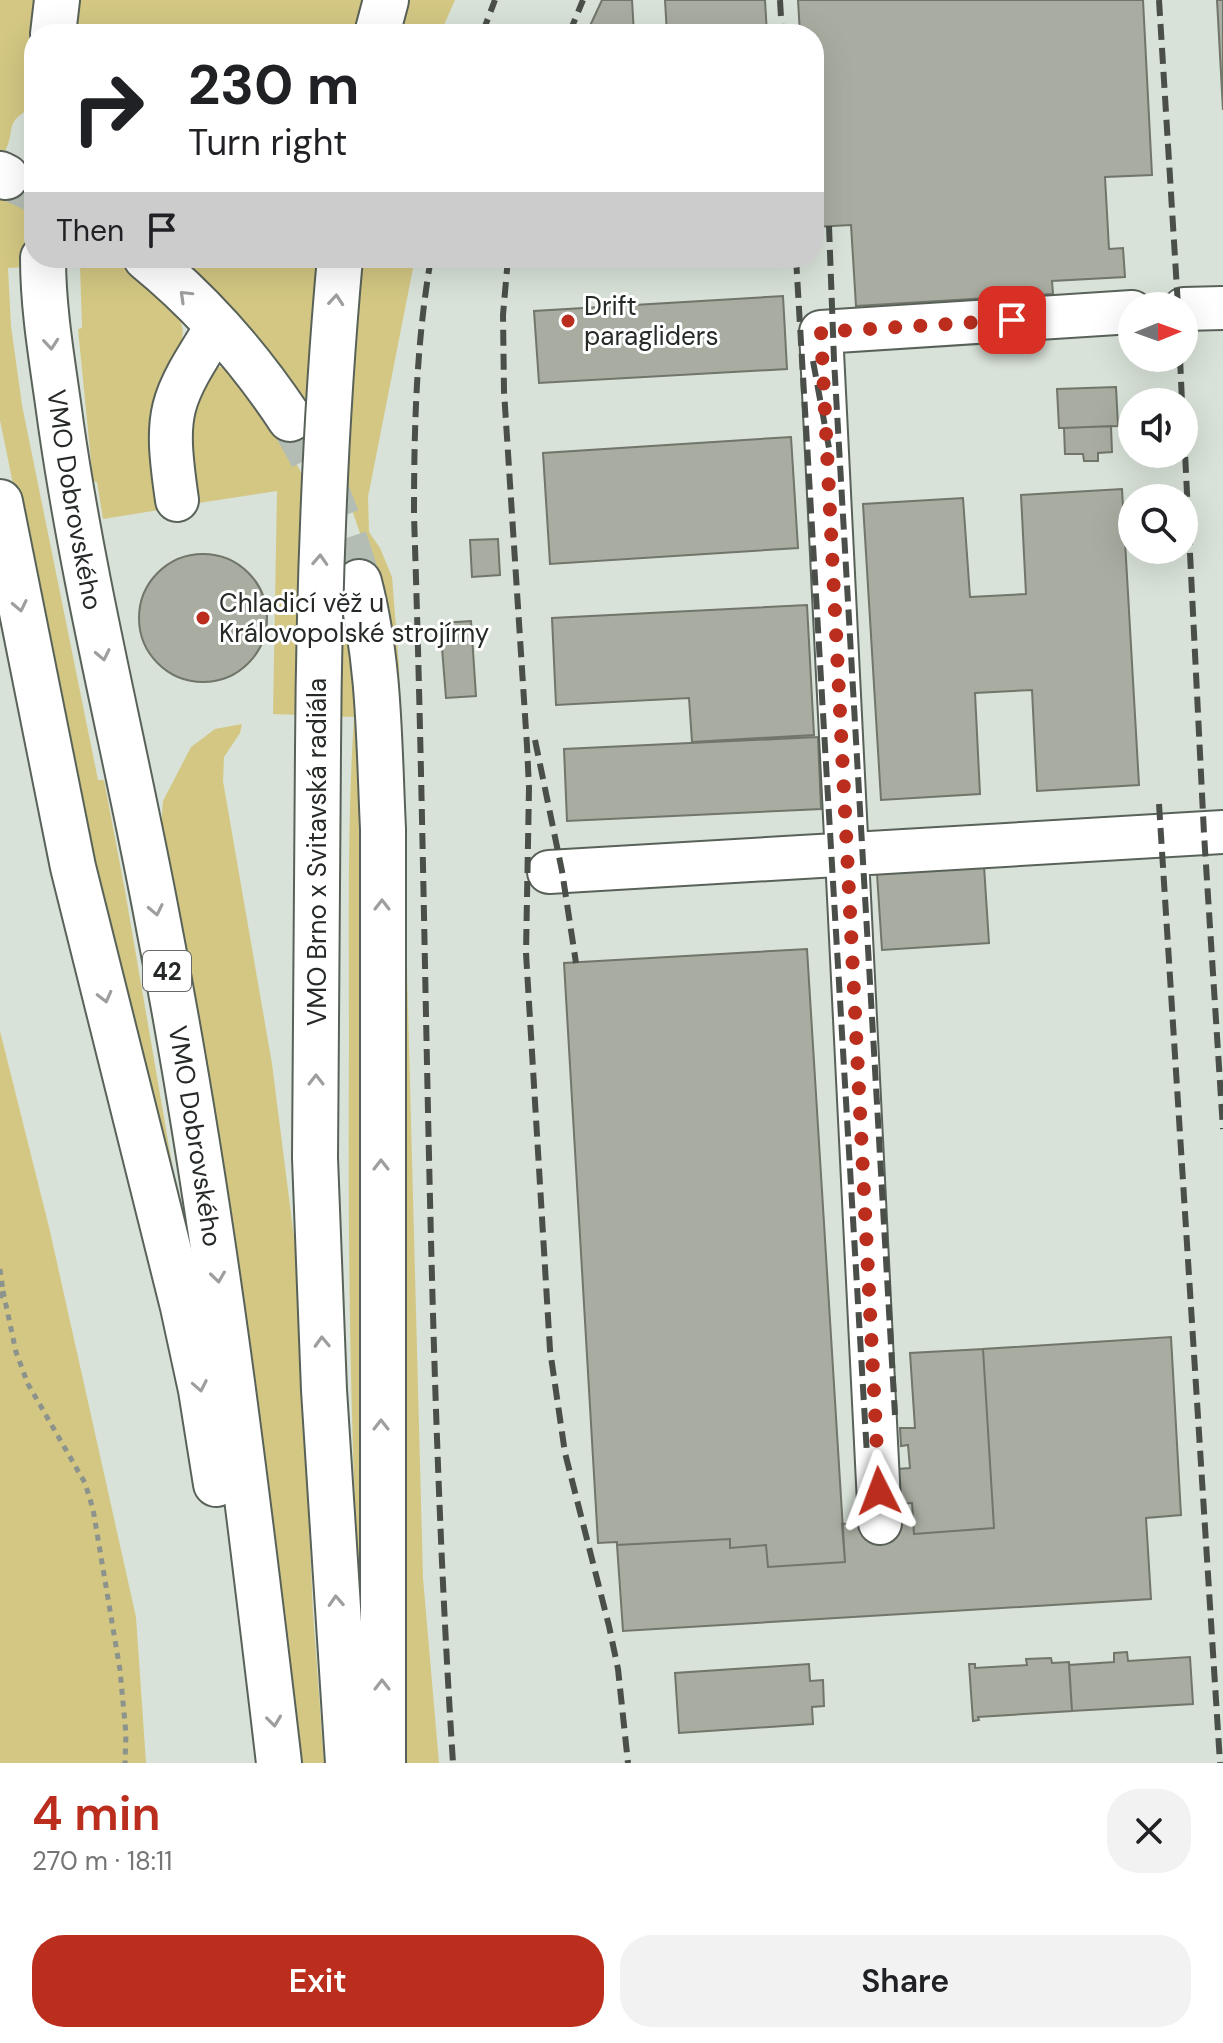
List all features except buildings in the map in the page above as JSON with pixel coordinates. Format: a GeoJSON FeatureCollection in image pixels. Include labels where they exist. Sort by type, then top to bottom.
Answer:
{"type":"FeatureCollection","features":[{"type":"Feature","properties":{"kind":"highway"},"geometry":{"type":"LineString","coordinates":[[54,24],[57,0]]}},
{"type":"Feature","properties":{"kind":"highway"},"geometry":{"type":"LineString","coordinates":[[380,24],[386,0]]}},
{"type":"Feature","properties":{"kind":"highway","name":"VMO Dobrovského"},"geometry":{"type":"LineString","coordinates":[[44,268],[71,493],[158,921],[202,1167],[231,1369],[269,1679]]}},
{"type":"Feature","properties":{"kind":"highway"},"geometry":{"type":"LineString","coordinates":[[156,268],[217,326],[267,384],[290,419]]}},
{"type":"Feature","properties":{"kind":"highway","name":"VMO Brno x Svitavská radiála"},"geometry":{"type":"LineString","coordinates":[[339,268],[329,376],[319,577],[315,1158],[325,1406],[348,1763]]}},
{"type":"Feature","properties":{"kind":"highway","name":"42"},"geometry":{"type":"LineString","coordinates":[[0,502],[73,867],[198,1376],[224,1536],[269,1679],[279,1763]]}},
{"type":"Feature","properties":{"kind":"highway"},"geometry":{"type":"LineString","coordinates":[[359,582],[367,613],[376,692],[383,829],[383,1763]]}},
{"type":"Feature","properties":{"kind":"lane"},"geometry":{"type":"LineString","coordinates":[[1198,309],[1223,308]]}},
{"type":"Feature","properties":{"kind":"lane"},"geometry":{"type":"LineString","coordinates":[[880,1523],[821,332],[1118,313]]}},
{"type":"Feature","properties":{"kind":"lane"},"geometry":{"type":"LineString","coordinates":[[177,500],[169,447],[173,403],[182,381],[217,326]]}},
{"type":"Feature","properties":{"kind":"lane"},"geometry":{"type":"LineString","coordinates":[[549,872],[1223,832]]}},
{"type":"Feature","properties":{"kind":"path"},"geometry":{"type":"LineString","coordinates":[[0,1269],[16,1352],[28,1384],[85,1483],[93,1509],[120,1670],[126,1734],[125,1763]]}},
{"type":"Feature","properties":{"kind":"path"},"geometry":{"type":"LineString","coordinates":[[0,1298],[3,1291]]}},
{"type":"Feature","properties":{"kind":"shaded area"},"geometry":{"type":"Polygon","coordinates":[[[0,0],[455,0],[444,24],[24,24],[24,112],[13,123],[8,146],[3,155],[0,154],[0,0]]]}},
{"type":"Feature","properties":{"kind":"shaded area"},"geometry":{"type":"Polygon","coordinates":[[[0,192],[24,203],[24,267],[8,268],[11,326],[22,405],[98,780],[104,780],[176,1187],[171,1186],[63,730],[0,420],[0,192]]]}},
{"type":"Feature","properties":{"kind":"shaded area"},"geometry":{"type":"Polygon","coordinates":[[[80,268],[129,268],[144,279],[180,318],[183,331],[159,510],[103,519],[97,482],[93,481],[78,329],[82,328],[80,268]]]}},
{"type":"Feature","properties":{"kind":"shaded area"},"geometry":{"type":"Polygon","coordinates":[[[180,268],[413,268],[368,497],[369,532],[380,548],[392,577],[399,665],[423,1578],[439,1763],[396,1763],[381,628],[365,548],[347,495],[328,455],[180,268]]]}},
{"type":"Feature","properties":{"kind":"shaded area"},"geometry":{"type":"Polygon","coordinates":[[[227,367],[276,429],[314,503],[338,586],[353,673],[362,756],[362,1571],[358,1570],[355,1504],[349,1241],[349,880],[354,717],[273,714],[277,491],[192,504],[181,443],[209,371],[227,367]]]}},
{"type":"Feature","properties":{"kind":"shaded area"},"geometry":{"type":"Polygon","coordinates":[[[242,724],[240,733],[224,757],[223,781],[272,1064],[297,1261],[313,1613],[324,1763],[297,1763],[161,828],[163,801],[191,747],[215,729],[242,724]]]}},
{"type":"Feature","properties":{"kind":"shaded area"},"geometry":{"type":"Polygon","coordinates":[[[0,1031],[49,1227],[136,1617],[146,1763],[0,1763],[0,1031]]]}},
{"type":"Feature","properties":{"kind":"tunnel"},"geometry":{"type":"LineString","coordinates":[[6,177],[24,185]]}},
{"type":"Feature","properties":{"kind":"tunnel"},"geometry":{"type":"LineString","coordinates":[[290,419],[322,478],[359,582]]}},
{"type":"Feature","properties":{"kind":"railway"},"geometry":{"type":"LineString","coordinates":[[486,24],[495,0]]}},
{"type":"Feature","properties":{"kind":"railway"},"geometry":{"type":"LineString","coordinates":[[573,24],[583,0]]}},
{"type":"Feature","properties":{"kind":"railway"},"geometry":{"type":"LineString","coordinates":[[780,0],[781,24]]}},
{"type":"Feature","properties":{"kind":"railway"},"geometry":{"type":"LineString","coordinates":[[1159,0],[1177,292]]}},
{"type":"Feature","properties":{"kind":"railway"},"geometry":{"type":"LineString","coordinates":[[829,226],[834,360],[895,1415]]}},
{"type":"Feature","properties":{"kind":"railway"},"geometry":{"type":"LineString","coordinates":[[430,268],[417,387],[414,516],[432,1296],[453,1763]]}},
{"type":"Feature","properties":{"kind":"railway"},"geometry":{"type":"LineString","coordinates":[[507,268],[503,315],[504,391],[529,788],[526,953],[550,1350],[565,1453],[618,1669],[628,1763]]}},
{"type":"Feature","properties":{"kind":"railway"},"geometry":{"type":"LineString","coordinates":[[797,268],[867,1455]]}},
{"type":"Feature","properties":{"kind":"railway"},"geometry":{"type":"LineString","coordinates":[[813,361],[831,459]]}},
{"type":"Feature","properties":{"kind":"railway"},"geometry":{"type":"LineString","coordinates":[[1181,372],[1181,388]]}},
{"type":"Feature","properties":{"kind":"railway"},"geometry":{"type":"LineString","coordinates":[[1186,468],[1223,1129]]}},
{"type":"Feature","properties":{"kind":"railway"},"geometry":{"type":"LineString","coordinates":[[535,740],[562,871],[576,963]]}},
{"type":"Feature","properties":{"kind":"railway"},"geometry":{"type":"LineString","coordinates":[[1159,804],[1220,1763]]}},
{"type":"Feature","properties":{"kind":"place","name":"Drift paragliders"},"geometry":{"type":"Point","coordinates":[568,321]}},
{"type":"Feature","properties":{"kind":"place","name":"Chladicí věž u Královopolské strojírny"},"geometry":{"type":"Point","coordinates":[203,618]}},
{"type":"Feature","properties":{"kind":"route"},"geometry":{"type":"LineString","coordinates":[[879,1491],[821,332],[1012,320]]}}]}
